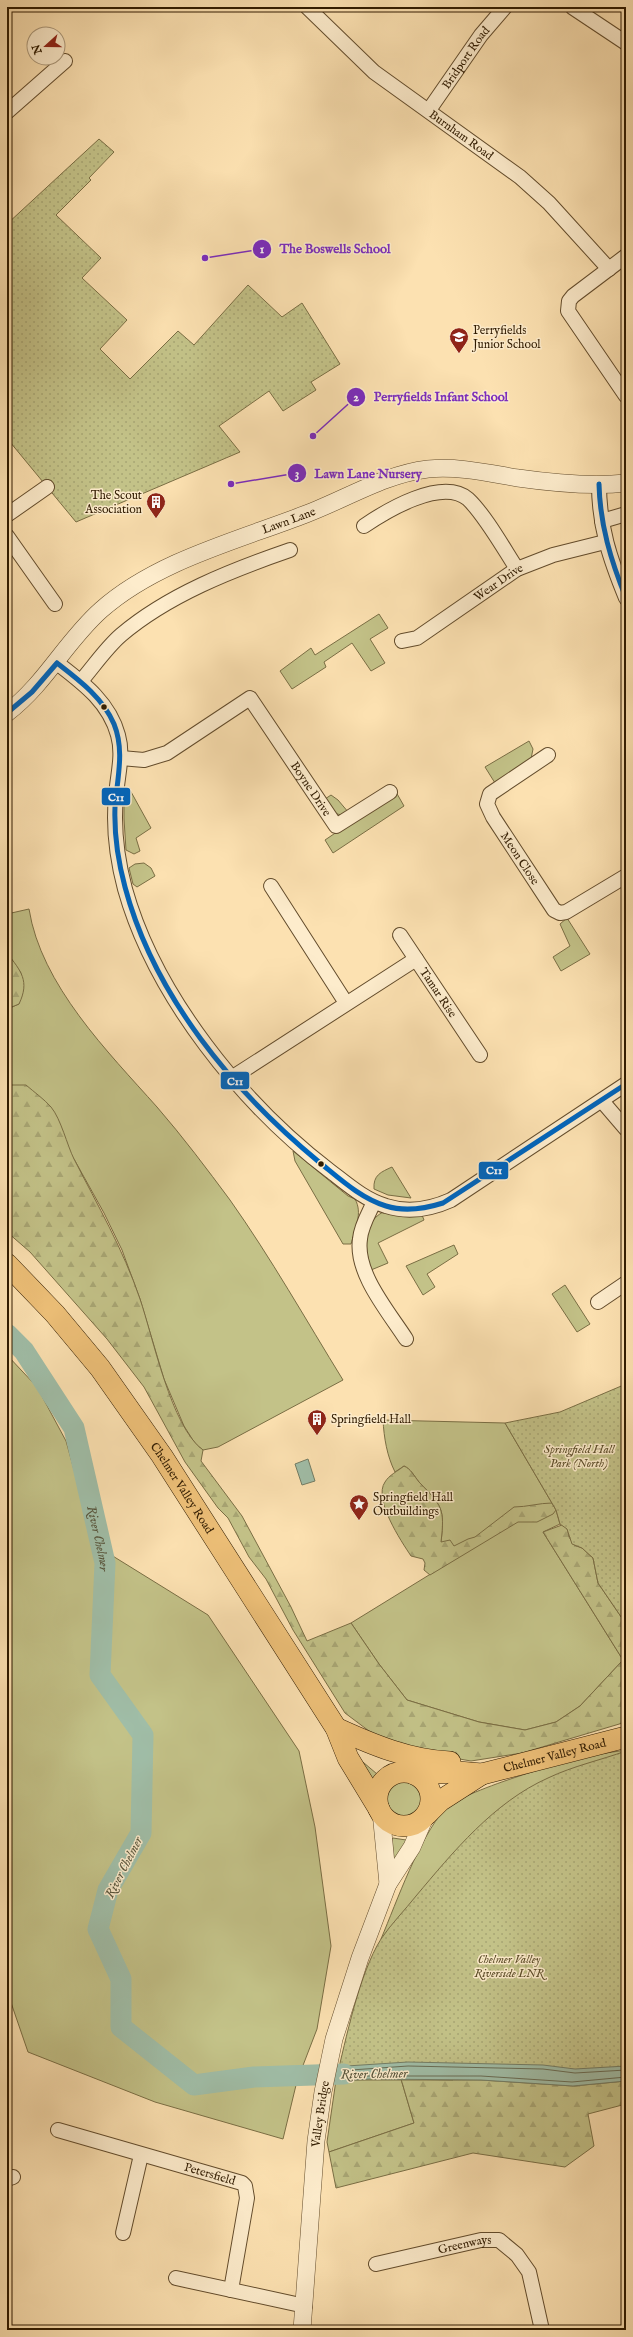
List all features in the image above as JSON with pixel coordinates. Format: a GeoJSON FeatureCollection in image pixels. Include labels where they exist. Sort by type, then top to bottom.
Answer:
{"type":"FeatureCollection","features":[{"type":"Feature","properties":{"kind":"main road","name":"Chelmer Valley Road"},"geometry":{"type":"LineString","coordinates":[[7,1264],[55,1314],[100,1368],[162,1456],[336,1728],[348,1758],[380,1810]]}},
{"type":"Feature","properties":{"kind":"main road","name":"Chelmer Valley Road"},"geometry":{"type":"LineString","coordinates":[[336,1728],[352,1743],[371,1756],[408,1773],[458,1772],[482,1774],[626,1737]]}},
{"type":"Feature","properties":{"kind":"main road"},"geometry":{"type":"LineString","coordinates":[[336,1728],[382,1749],[437,1762],[477,1764],[501,1760],[527,1763]]}},
{"type":"Feature","properties":{"kind":"main road"},"geometry":{"type":"LineString","coordinates":[[408,1773],[426,1783],[430,1791],[431,1802],[426,1815],[415,1824],[400,1826],[389,1821],[380,1810],[378,1796],[382,1785],[391,1776],[408,1773]]}},
{"type":"Feature","properties":{"kind":"main road","name":"Chelmer Valley Road"},"geometry":{"type":"LineString","coordinates":[[426,1815],[440,1802],[482,1774]]}},
{"type":"Feature","properties":{"kind":"street","name":"Burnham Road"},"geometry":{"type":"LineString","coordinates":[[307,7],[374,72],[429,110],[520,177],[549,202],[609,269]]}},
{"type":"Feature","properties":{"kind":"street"},"geometry":{"type":"LineString","coordinates":[[572,7],[626,44]]}},
{"type":"Feature","properties":{"kind":"street","name":"Bridport Road"},"geometry":{"type":"LineString","coordinates":[[429,110],[500,9]]}},
{"type":"Feature","properties":{"kind":"street"},"geometry":{"type":"LineString","coordinates":[[7,112],[59,66]]}},
{"type":"Feature","properties":{"kind":"street"},"geometry":{"type":"LineString","coordinates":[[626,256],[573,296],[569,301],[568,311],[626,396]]}},
{"type":"Feature","properties":{"kind":"street","name":"Lawn Lane"},"geometry":{"type":"LineString","coordinates":[[7,713],[32,692],[57,663],[89,621],[107,605],[133,587],[186,560],[308,514],[383,481],[426,469],[446,468],[562,483],[626,483]]}},
{"type":"Feature","properties":{"kind":"street"},"geometry":{"type":"LineString","coordinates":[[599,484],[599,505],[605,542],[626,598]]}},
{"type":"Feature","properties":{"kind":"street"},"geometry":{"type":"LineString","coordinates":[[7,515],[46,487]]}},
{"type":"Feature","properties":{"kind":"street"},"geometry":{"type":"LineString","coordinates":[[364,526],[387,510],[414,498],[444,493],[460,494],[473,506],[518,569]]}},
{"type":"Feature","properties":{"kind":"street"},"geometry":{"type":"LineString","coordinates":[[602,521],[626,514]]}},
{"type":"Feature","properties":{"kind":"street"},"geometry":{"type":"LineString","coordinates":[[7,536],[55,604]]}},
{"type":"Feature","properties":{"kind":"street","name":"Wear Drive"},"geometry":{"type":"LineString","coordinates":[[402,641],[417,638],[518,569],[553,555],[605,542]]}},
{"type":"Feature","properties":{"kind":"street"},"geometry":{"type":"LineString","coordinates":[[81,681],[120,637],[154,612],[218,578],[290,550]]}},
{"type":"Feature","properties":{"kind":"street"},"geometry":{"type":"LineString","coordinates":[[57,663],[81,681],[105,707],[118,735],[121,758],[116,798],[117,850],[130,904],[152,956],[167,985],[205,1042],[258,1106],[292,1140],[339,1178],[374,1202],[401,1209],[420,1209],[441,1205],[451,1200],[626,1084]]}},
{"type":"Feature","properties":{"kind":"street","name":"Boyne Drive"},"geometry":{"type":"LineString","coordinates":[[121,758],[144,760],[167,753],[250,698],[336,826],[390,792]]}},
{"type":"Feature","properties":{"kind":"street","name":"Meon Close"},"geometry":{"type":"LineString","coordinates":[[548,755],[490,794],[487,804],[490,813],[554,910],[560,913],[566,912],[625,879]]}},
{"type":"Feature","properties":{"kind":"street"},"geometry":{"type":"LineString","coordinates":[[270,886],[346,1003]]}},
{"type":"Feature","properties":{"kind":"street"},"geometry":{"type":"LineString","coordinates":[[400,935],[416,959]]}},
{"type":"Feature","properties":{"kind":"street","name":"Tamar Rise"},"geometry":{"type":"LineString","coordinates":[[233,1077],[416,959],[480,1055]]}},
{"type":"Feature","properties":{"kind":"street"},"geometry":{"type":"LineString","coordinates":[[602,1100],[626,1129]]}},
{"type":"Feature","properties":{"kind":"street"},"geometry":{"type":"LineString","coordinates":[[374,1202],[360,1237],[358,1252],[362,1268],[406,1339]]}},
{"type":"Feature","properties":{"kind":"street"},"geometry":{"type":"LineString","coordinates":[[598,1302],[626,1283]]}},
{"type":"Feature","properties":{"kind":"street","name":"Valley Bridge"},"geometry":{"type":"LineString","coordinates":[[380,1810],[388,1884]]}},
{"type":"Feature","properties":{"kind":"street","name":"Valley Bridge"},"geometry":{"type":"LineString","coordinates":[[302,2330],[305,2306],[316,2142],[322,2092],[344,2006],[388,1884],[412,1847],[426,1815]]}},
{"type":"Feature","properties":{"kind":"street","name":"Petersfield"},"geometry":{"type":"LineString","coordinates":[[58,2130],[184,2168],[238,2180],[246,2186],[247,2198],[231,2290]]}},
{"type":"Feature","properties":{"kind":"street"},"geometry":{"type":"LineString","coordinates":[[123,2233],[141,2155]]}},
{"type":"Feature","properties":{"kind":"street","name":"Greenways"},"geometry":{"type":"LineString","coordinates":[[376,2264],[481,2240],[499,2240],[517,2255],[529,2272],[542,2330]]}},
{"type":"Feature","properties":{"kind":"street"},"geometry":{"type":"LineString","coordinates":[[176,2278],[305,2306]]}},
{"type":"Feature","properties":{"kind":"green space"},"geometry":{"type":"Polygon","coordinates":[[[99,139],[114,152],[89,178],[91,180],[56,215],[101,258],[82,278],[127,320],[100,349],[130,379],[178,331],[194,345],[248,285],[282,317],[302,303],[340,364],[311,382],[316,390],[283,411],[269,391],[219,426],[240,452],[76,522],[10,442],[7,444],[7,224],[99,139]]]}},
{"type":"Feature","properties":{"kind":"green space"},"geometry":{"type":"Polygon","coordinates":[[[379,614],[388,628],[370,639],[385,663],[371,671],[352,643],[324,662],[326,667],[292,689],[280,671],[311,648],[315,655],[379,614]]]}},
{"type":"Feature","properties":{"kind":"green space"},"geometry":{"type":"Polygon","coordinates":[[[529,741],[533,749],[531,759],[495,783],[485,767],[529,741]]]}},
{"type":"Feature","properties":{"kind":"green space"},"geometry":{"type":"Polygon","coordinates":[[[127,789],[130,790],[151,828],[136,838],[140,851],[134,854],[126,850],[124,793],[127,789]]]}},
{"type":"Feature","properties":{"kind":"green space"},"geometry":{"type":"Polygon","coordinates":[[[396,792],[404,806],[333,853],[325,840],[396,792]]]}},
{"type":"Feature","properties":{"kind":"green space"},"geometry":{"type":"Polygon","coordinates":[[[331,795],[338,800],[349,813],[341,815],[334,812],[325,799],[331,795]]]}},
{"type":"Feature","properties":{"kind":"green space"},"geometry":{"type":"Polygon","coordinates":[[[144,863],[151,868],[155,876],[137,887],[133,884],[129,868],[135,864],[144,863]]]}},
{"type":"Feature","properties":{"kind":"green space"},"geometry":{"type":"Polygon","coordinates":[[[29,909],[36,937],[47,964],[62,991],[98,1040],[167,1118],[230,1200],[274,1267],[343,1380],[218,1447],[203,1450],[196,1445],[184,1426],[164,1379],[140,1299],[122,1250],[104,1213],[74,1159],[7,1082],[7,1009],[19,1004],[21,973],[7,953],[7,914],[29,909]]]}},
{"type":"Feature","properties":{"kind":"green space"},"geometry":{"type":"Polygon","coordinates":[[[567,918],[590,954],[561,971],[553,957],[570,946],[560,924],[567,918]]]}},
{"type":"Feature","properties":{"kind":"green space"},"geometry":{"type":"Polygon","coordinates":[[[7,953],[20,971],[24,983],[24,989],[19,1004],[7,1009],[7,953]]]}},
{"type":"Feature","properties":{"kind":"green space"},"geometry":{"type":"Polygon","coordinates":[[[7,1082],[9,1085],[26,1085],[45,1101],[55,1112],[71,1153],[110,1228],[126,1263],[140,1299],[164,1380],[181,1422],[192,1438],[203,1450],[201,1461],[242,1516],[291,1607],[307,1641],[351,1623],[379,1664],[407,1700],[479,1722],[525,1730],[556,1722],[580,1706],[623,1660],[543,1532],[562,1525],[567,1528],[569,1537],[574,1545],[582,1548],[593,1558],[598,1583],[626,1624],[626,1722],[522,1753],[471,1761],[419,1752],[377,1737],[345,1713],[293,1630],[266,1579],[249,1557],[228,1518],[218,1508],[185,1462],[144,1387],[107,1339],[30,1252],[7,1232],[7,1082]]]}},
{"type":"Feature","properties":{"kind":"green space"},"geometry":{"type":"Polygon","coordinates":[[[293,1151],[348,1196],[355,1199],[358,1215],[351,1244],[343,1244],[295,1161],[293,1151]]]}},
{"type":"Feature","properties":{"kind":"green space"},"geometry":{"type":"Polygon","coordinates":[[[392,1167],[411,1198],[388,1195],[374,1189],[376,1177],[381,1172],[392,1167]]]}},
{"type":"Feature","properties":{"kind":"green space"},"geometry":{"type":"Polygon","coordinates":[[[383,1212],[389,1214],[422,1215],[424,1220],[378,1243],[388,1263],[371,1270],[367,1254],[366,1238],[371,1223],[383,1212]]]}},
{"type":"Feature","properties":{"kind":"green space"},"geometry":{"type":"Polygon","coordinates":[[[454,1245],[458,1254],[427,1274],[435,1287],[423,1295],[406,1266],[454,1245]]]}},
{"type":"Feature","properties":{"kind":"green space"},"geometry":{"type":"Polygon","coordinates":[[[565,1285],[590,1324],[577,1332],[552,1294],[565,1285]]]}},
{"type":"Feature","properties":{"kind":"green space"},"geometry":{"type":"Polygon","coordinates":[[[7,1355],[37,1387],[66,1441],[95,1545],[208,1615],[299,1751],[315,1827],[331,1946],[317,2029],[297,2081],[283,2139],[155,2102],[28,2052],[7,1991],[7,1355]]]}},
{"type":"Feature","properties":{"kind":"green space","name":"Springfield Hall Park (North)"},"geometry":{"type":"Polygon","coordinates":[[[626,1384],[626,1624],[598,1583],[593,1558],[582,1548],[572,1544],[567,1529],[560,1524],[556,1510],[505,1423],[560,1412],[626,1384]]]}},
{"type":"Feature","properties":{"kind":"green space"},"geometry":{"type":"Polygon","coordinates":[[[383,1420],[505,1423],[556,1510],[560,1524],[543,1532],[623,1660],[580,1706],[556,1722],[525,1730],[479,1722],[407,1700],[379,1664],[351,1623],[455,1559],[441,1542],[442,1514],[433,1497],[406,1467],[404,1466],[395,1472],[386,1447],[383,1420]]]}},
{"type":"Feature","properties":{"kind":"green space"},"geometry":{"type":"Polygon","coordinates":[[[404,1466],[411,1471],[433,1497],[440,1508],[442,1514],[441,1542],[450,1540],[454,1546],[475,1537],[514,1507],[552,1503],[556,1510],[553,1514],[537,1522],[518,1522],[430,1575],[424,1570],[425,1563],[423,1559],[411,1556],[395,1530],[385,1509],[382,1489],[385,1482],[391,1475],[404,1466]]]}},
{"type":"Feature","properties":{"kind":"green space"},"geometry":{"type":"Polygon","coordinates":[[[626,1750],[626,1829],[381,1939],[401,1889],[426,1836],[435,1821],[445,1809],[471,1794],[539,1770],[593,1755],[626,1750]]]}},
{"type":"Feature","properties":{"kind":"green space","name":"Chelmer Valley Riverside LNR"},"geometry":{"type":"Polygon","coordinates":[[[626,1751],[626,2081],[573,2086],[481,2080],[336,2080],[354,2007],[373,1953],[389,1928],[445,1862],[492,1814],[528,1788],[567,1770],[626,1751]]]}},
{"type":"Feature","properties":{"kind":"green space"},"geometry":{"type":"Polygon","coordinates":[[[357,1757],[377,1774],[371,1782],[357,1757]]]}},
{"type":"Feature","properties":{"kind":"green space"},"geometry":{"type":"Polygon","coordinates":[[[400,1780],[408,1780],[420,1789],[423,1799],[420,1809],[414,1815],[408,1818],[400,1818],[388,1809],[385,1803],[385,1795],[394,1783],[400,1780]]]}},
{"type":"Feature","properties":{"kind":"green space"},"geometry":{"type":"Polygon","coordinates":[[[392,1839],[406,1840],[394,1870],[392,1839]]]}},
{"type":"Feature","properties":{"kind":"green space"},"geometry":{"type":"Polygon","coordinates":[[[626,1901],[626,2104],[588,2114],[594,2146],[565,2167],[473,2153],[336,2188],[329,2152],[414,2123],[401,2079],[453,2080],[368,1968],[626,1901]]]}},
{"type":"Feature","properties":{"kind":"green space"},"geometry":{"type":"Polygon","coordinates":[[[401,2079],[414,2123],[329,2152],[327,2142],[336,2080],[401,2079]]]}},
{"type":"Feature","properties":{"kind":"water"},"geometry":{"type":"Polygon","coordinates":[[[308,1459],[315,1481],[302,1485],[295,1464],[308,1459]]]}},
{"type":"Feature","properties":{"kind":"water"},"geometry":{"type":"Polygon","coordinates":[[[408,2062],[543,2065],[575,2069],[626,2066],[626,2081],[573,2086],[481,2080],[371,2079],[313,2082],[316,2068],[408,2062]]]}},
{"type":"Feature","properties":{"kind":"pier"},"geometry":{"type":"Polygon","coordinates":[[[340,2065],[336,2082],[313,2084],[316,2066],[340,2065]]]}},
{"type":"Feature","properties":{"kind":"waterway","name":"River Chelmer"},"geometry":{"type":"LineString","coordinates":[[7,1334],[24,1351],[74,1428],[105,1563],[100,1675],[143,1735],[141,1833],[108,1890],[98,1929],[121,1979],[121,2027],[194,2085],[254,2077],[344,2074]]}},
{"type":"Feature","properties":{"kind":"transit line","name":"C11"},"geometry":{"type":"LineString","coordinates":[[599,484],[607,542],[626,598]]}},
{"type":"Feature","properties":{"kind":"transit line","name":"C11"},"geometry":{"type":"LineString","coordinates":[[57,663],[90,690],[104,706],[114,724],[120,755],[115,807],[118,857],[125,887],[138,927],[155,966],[176,1003],[227,1073],[287,1134],[350,1187],[367,1198],[393,1208],[414,1209],[443,1203],[626,1084]]}},
{"type":"Feature","properties":{"kind":"transit line","name":"C11"},"geometry":{"type":"LineString","coordinates":[[7,713],[32,692],[57,663]]}},
{"type":"Feature","properties":{"kind":"place","name":"The Boswells School"},"geometry":{"type":"Point","coordinates":[205,258]}},
{"type":"Feature","properties":{"kind":"place","name":"Perryfields Junior School"},"geometry":{"type":"Point","coordinates":[459,354]}},
{"type":"Feature","properties":{"kind":"place","name":"Perryfields Infant School"},"geometry":{"type":"Point","coordinates":[313,436]}},
{"type":"Feature","properties":{"kind":"place","name":"Lawn Lane Nursery"},"geometry":{"type":"Point","coordinates":[231,484]}},
{"type":"Feature","properties":{"kind":"place","name":"The Scout Association"},"geometry":{"type":"Point","coordinates":[156,519]}},
{"type":"Feature","properties":{"kind":"place","name":"Springfield Hall"},"geometry":{"type":"Point","coordinates":[317,1436]}},
{"type":"Feature","properties":{"kind":"place","name":"Springfield Hall Outbuildings"},"geometry":{"type":"Point","coordinates":[359,1521]}}]}
